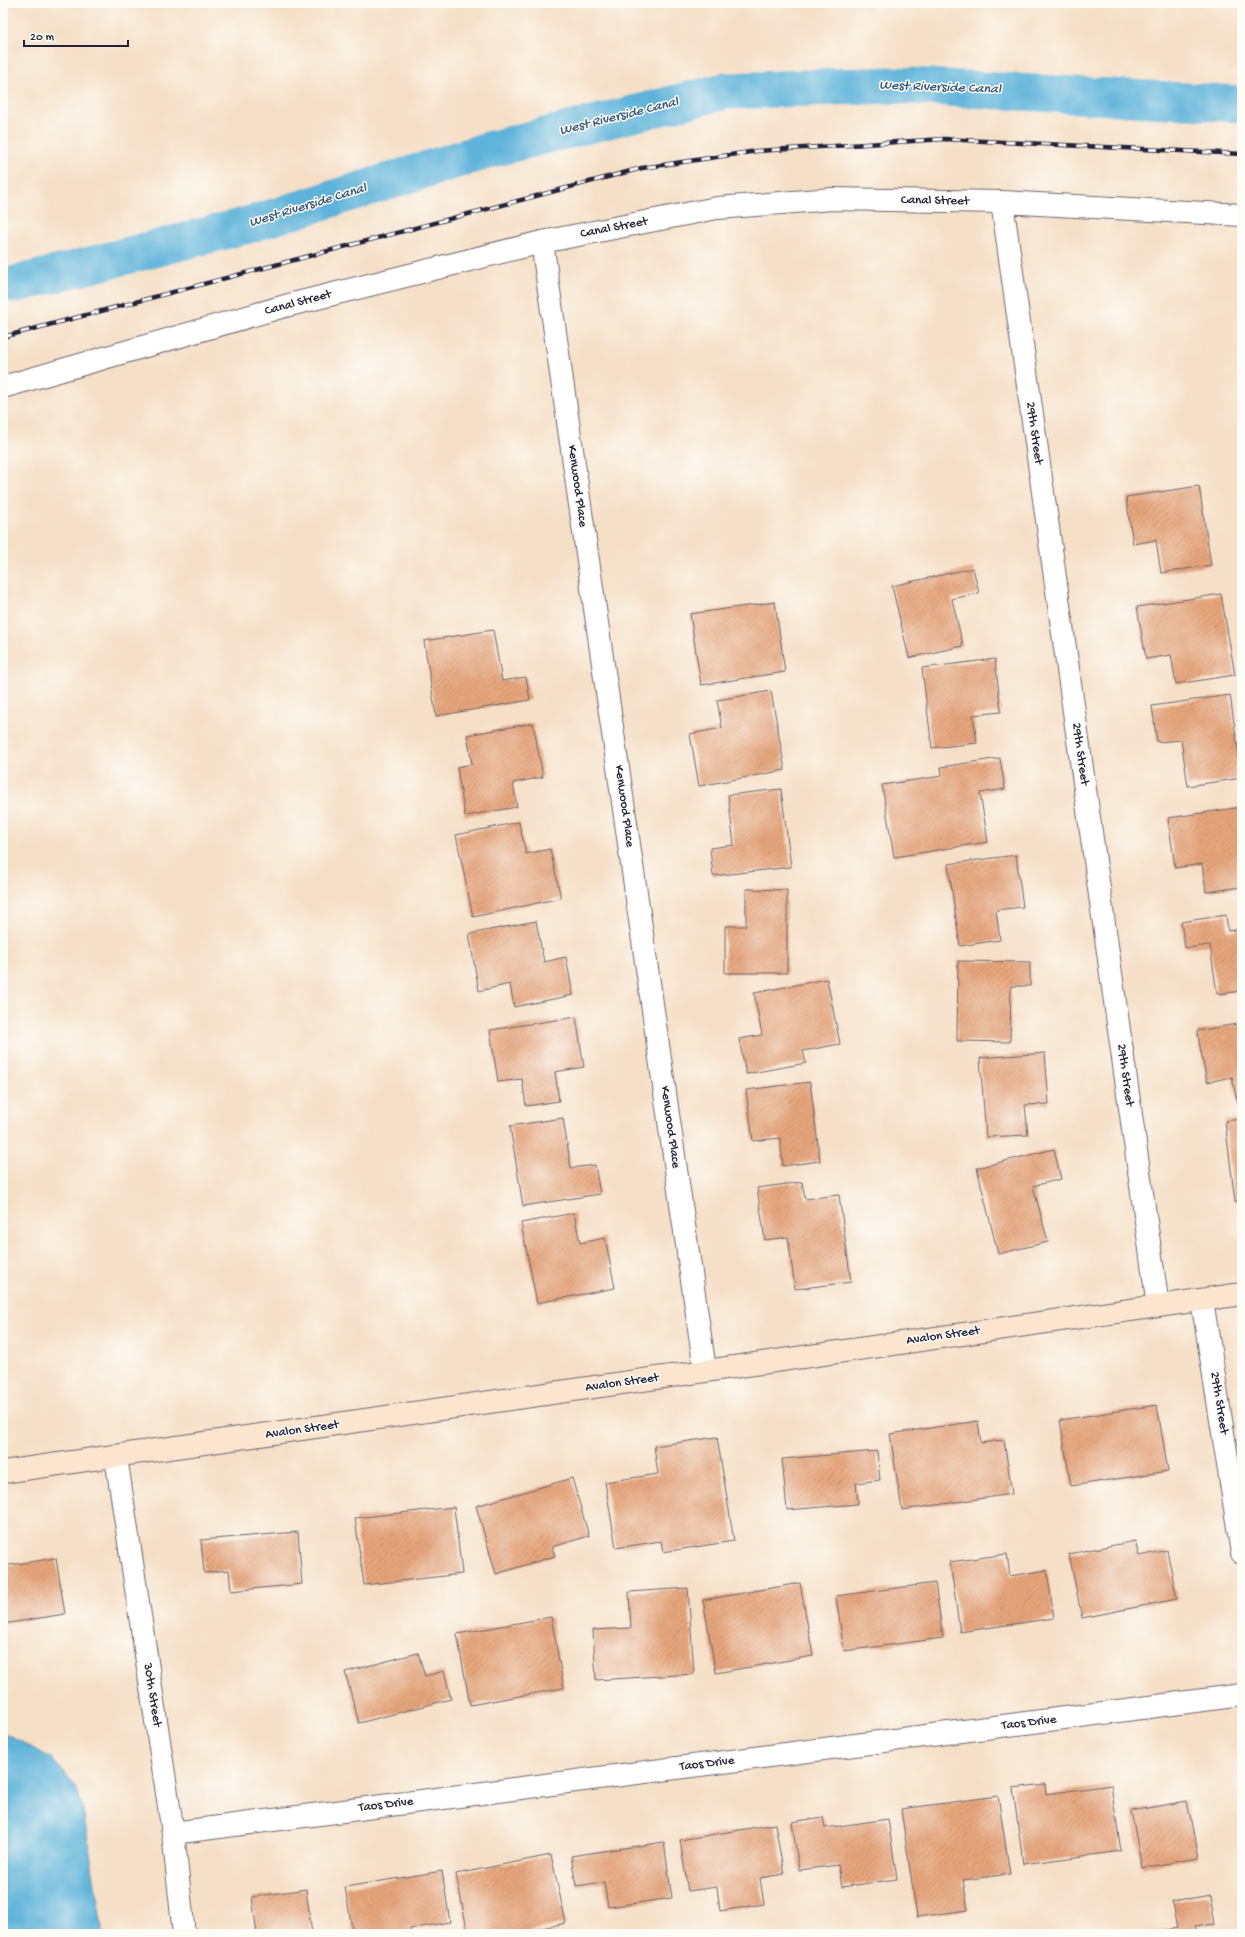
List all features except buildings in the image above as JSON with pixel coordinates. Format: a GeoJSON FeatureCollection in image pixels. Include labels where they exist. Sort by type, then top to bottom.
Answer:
{"type":"FeatureCollection","features":[{"type":"Feature","properties":{"kind":"street","name":"Canal Street"},"geometry":{"type":"LineString","coordinates":[[3,387],[285,306],[542,242],[717,208],[832,198],[1002,202],[1242,215]]}},
{"type":"Feature","properties":{"kind":"street","name":"29th Street"},"geometry":{"type":"LineString","coordinates":[[1002,202],[1158,1306]]}},
{"type":"Feature","properties":{"kind":"street","name":"Kenwood Place"},"geometry":{"type":"LineString","coordinates":[[542,242],[705,1370]]}},
{"type":"Feature","properties":{"kind":"street","name":"Avalon Street"},"geometry":{"type":"LineString","coordinates":[[3,1472],[116,1457],[705,1370],[1242,1294]]}},
{"type":"Feature","properties":{"kind":"street","name":"29th Street"},"geometry":{"type":"LineString","coordinates":[[1202,1300],[1242,1553]]}},
{"type":"Feature","properties":{"kind":"street","name":"30th Street"},"geometry":{"type":"LineString","coordinates":[[116,1457],[173,1833],[184,1934]]}},
{"type":"Feature","properties":{"kind":"street","name":"Taos Drive"},"geometry":{"type":"LineString","coordinates":[[173,1833],[1242,1695]]}},
{"type":"Feature","properties":{"kind":"water"},"geometry":{"type":"Polygon","coordinates":[[[3,1732],[51,1758],[76,1787],[83,1810],[103,1934],[3,1934],[3,1732]]]}},
{"type":"Feature","properties":{"kind":"waterway","name":"West Riverside Canal"},"geometry":{"type":"LineString","coordinates":[[16,284],[248,225],[492,149],[725,91],[891,85],[1242,104]]}},
{"type":"Feature","properties":{"kind":"railway"},"geometry":{"type":"LineString","coordinates":[[3,337],[642,168],[757,151],[944,139],[1242,154]]}}]}
